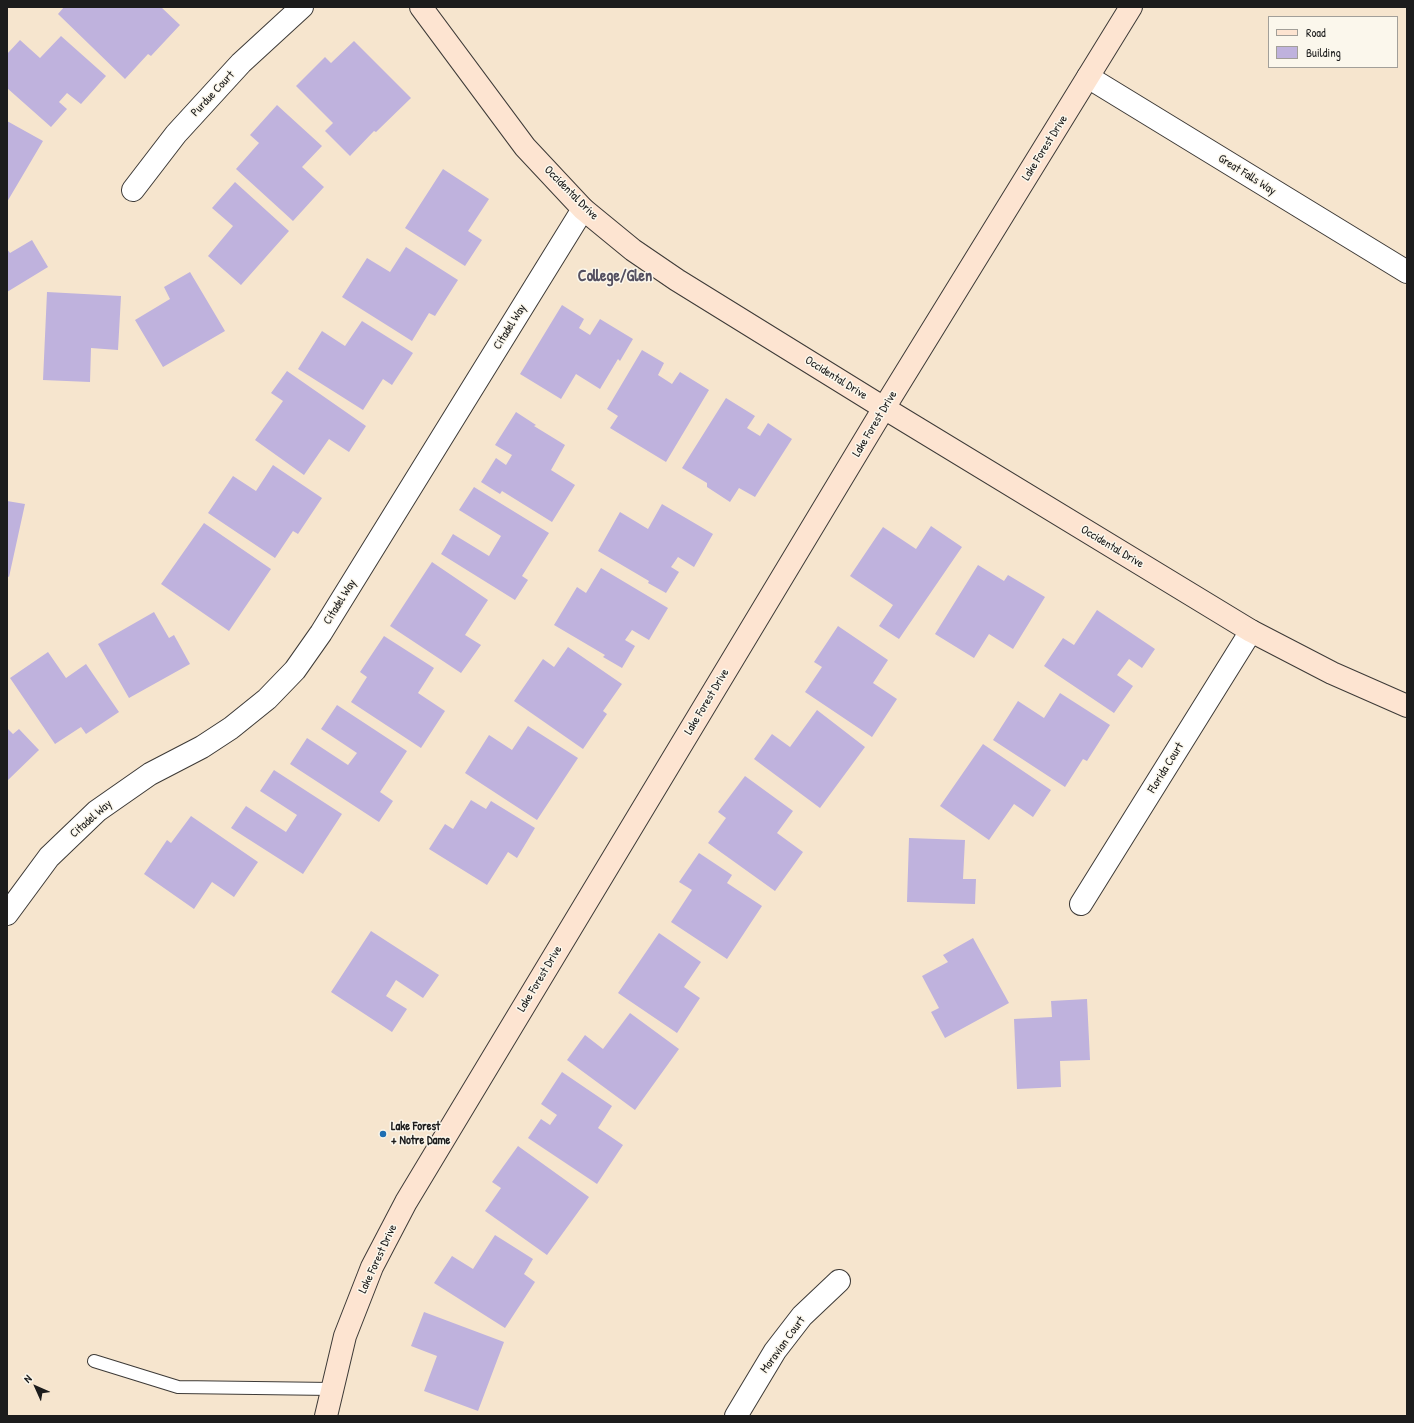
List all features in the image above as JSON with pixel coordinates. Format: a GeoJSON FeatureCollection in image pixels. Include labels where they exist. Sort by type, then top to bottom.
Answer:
{"type":"FeatureCollection","features":[{"type":"Feature","properties":{"kind":"street","name":"Purdue Court"},"geometry":{"type":"LineString","coordinates":[[133,190],[176,134],[241,63],[302,7]]}},
{"type":"Feature","properties":{"kind":"street","name":"Occidental Drive"},"geometry":{"type":"LineString","coordinates":[[421,7],[525,147],[583,209],[633,250],[677,280],[884,408],[1251,631],[1332,673],[1407,706]]}},
{"type":"Feature","properties":{"kind":"street","name":"Lake Forest Drive"},"geometry":{"type":"LineString","coordinates":[[326,1416],[345,1336],[372,1267],[406,1202],[884,408],[1131,7]]}},
{"type":"Feature","properties":{"kind":"street","name":"Great Falls Way"},"geometry":{"type":"LineString","coordinates":[[1088,78],[1407,272]]}},
{"type":"Feature","properties":{"kind":"street","name":"Citadel Way"},"geometry":{"type":"LineString","coordinates":[[7,914],[49,857],[97,811],[150,774],[202,747],[231,728],[267,699],[295,670],[326,626],[583,209]]}},
{"type":"Feature","properties":{"kind":"street","name":"Florida Court"},"geometry":{"type":"LineString","coordinates":[[1082,904],[1251,631]]}},
{"type":"Feature","properties":{"kind":"street","name":"Moravian Court"},"geometry":{"type":"LineString","coordinates":[[736,1416],[775,1351],[802,1316],[839,1281]]}},
{"type":"Feature","properties":{"kind":"lane"},"geometry":{"type":"LineString","coordinates":[[94,1361],[178,1387],[332,1389]]}},
{"type":"Feature","properties":{"kind":"building"},"geometry":{"type":"Polygon","coordinates":[[[64,7],[161,7],[180,25],[151,56],[148,54],[125,79],[58,14],[64,7]]]}},
{"type":"Feature","properties":{"kind":"building"},"geometry":{"type":"Polygon","coordinates":[[[61,36],[106,76],[81,104],[67,93],[59,102],[67,109],[51,127],[7,88],[7,54],[20,40],[40,58],[61,36]]]}},
{"type":"Feature","properties":{"kind":"building"},"geometry":{"type":"Polygon","coordinates":[[[354,41],[411,98],[376,132],[374,131],[350,156],[325,131],[333,123],[296,86],[325,57],[331,63],[354,41]]]}},
{"type":"Feature","properties":{"kind":"building"},"geometry":{"type":"Polygon","coordinates":[[[277,105],[322,146],[302,167],[324,187],[293,221],[236,169],[259,143],[250,135],[277,105]]]}},
{"type":"Feature","properties":{"kind":"building"},"geometry":{"type":"Polygon","coordinates":[[[7,121],[43,141],[7,202],[7,121]]]}},
{"type":"Feature","properties":{"kind":"building"},"geometry":{"type":"Polygon","coordinates":[[[443,169],[489,199],[468,231],[482,240],[465,266],[405,228],[443,169]]]}},
{"type":"Feature","properties":{"kind":"building"},"geometry":{"type":"Polygon","coordinates":[[[235,182],[289,231],[241,285],[208,256],[233,226],[212,208],[235,182]]]}},
{"type":"Feature","properties":{"kind":"building"},"geometry":{"type":"Polygon","coordinates":[[[32,240],[48,267],[7,292],[7,249],[10,253],[32,240]]]}},
{"type":"Feature","properties":{"kind":"building"},"geometry":{"type":"Polygon","coordinates":[[[406,247],[458,280],[435,316],[429,313],[412,341],[342,297],[367,258],[390,272],[406,247]]]}},
{"type":"Feature","properties":{"kind":"building"},"geometry":{"type":"Polygon","coordinates":[[[190,272],[225,331],[163,367],[135,320],[170,299],[164,287],[190,272]]]}},
{"type":"Feature","properties":{"kind":"building"},"geometry":{"type":"Polygon","coordinates":[[[47,292],[121,296],[118,350],[91,348],[90,382],[43,380],[47,292]]]}},
{"type":"Feature","properties":{"kind":"building"},"geometry":{"type":"Polygon","coordinates":[[[562,305],[584,319],[579,328],[590,335],[600,319],[633,339],[620,361],[618,359],[600,389],[576,374],[561,399],[520,374],[562,305]]]}},
{"type":"Feature","properties":{"kind":"building"},"geometry":{"type":"Polygon","coordinates":[[[362,321],[413,353],[392,385],[383,379],[363,410],[298,369],[322,331],[345,346],[362,321]]]}},
{"type":"Feature","properties":{"kind":"building"},"geometry":{"type":"Polygon","coordinates":[[[642,350],[664,363],[658,375],[672,384],[680,372],[709,390],[666,462],[610,428],[618,416],[607,409],[642,350]]]}},
{"type":"Feature","properties":{"kind":"building"},"geometry":{"type":"Polygon","coordinates":[[[287,371],[366,426],[349,452],[329,439],[304,475],[255,440],[283,401],[271,393],[287,371]]]}},
{"type":"Feature","properties":{"kind":"building"},"geometry":{"type":"Polygon","coordinates":[[[726,398],[755,416],[747,428],[760,436],[768,423],[792,439],[755,497],[739,488],[730,502],[707,487],[707,483],[682,468],[726,398]]]}},
{"type":"Feature","properties":{"kind":"building"},"geometry":{"type":"Polygon","coordinates":[[[516,412],[536,425],[534,426],[565,445],[551,470],[575,485],[552,522],[502,491],[500,494],[481,482],[496,458],[506,465],[512,455],[495,445],[516,412]]]}},
{"type":"Feature","properties":{"kind":"building"},"geometry":{"type":"Polygon","coordinates":[[[273,465],[322,498],[298,534],[293,531],[275,558],[208,513],[233,476],[256,491],[273,465]]]}},
{"type":"Feature","properties":{"kind":"building"},"geometry":{"type":"Polygon","coordinates":[[[474,487],[549,533],[522,576],[528,580],[515,600],[441,554],[453,534],[489,556],[501,536],[459,510],[474,487]]]}},
{"type":"Feature","properties":{"kind":"building"},"geometry":{"type":"Polygon","coordinates":[[[7,501],[25,504],[9,577],[7,576],[7,501]]]}},
{"type":"Feature","properties":{"kind":"building"},"geometry":{"type":"Polygon","coordinates":[[[662,504],[713,534],[694,567],[678,557],[671,567],[679,572],[666,593],[648,583],[649,581],[598,551],[620,512],[648,529],[662,504]]]}},
{"type":"Feature","properties":{"kind":"building"},"geometry":{"type":"Polygon","coordinates":[[[204,523],[271,569],[229,631],[161,584],[204,523]]]}},
{"type":"Feature","properties":{"kind":"building"},"geometry":{"type":"Polygon","coordinates":[[[931,526],[962,547],[899,639],[879,626],[893,605],[850,576],[883,527],[916,549],[931,526]]]}},
{"type":"Feature","properties":{"kind":"building"},"geometry":{"type":"Polygon","coordinates":[[[432,562],[488,600],[465,635],[481,645],[461,673],[390,626],[432,562]]]}},
{"type":"Feature","properties":{"kind":"building"},"geometry":{"type":"Polygon","coordinates":[[[978,565],[1004,581],[1008,575],[1045,597],[1013,649],[989,634],[974,658],[935,634],[978,565]]]}},
{"type":"Feature","properties":{"kind":"building"},"geometry":{"type":"Polygon","coordinates":[[[601,568],[668,608],[649,640],[632,630],[625,640],[635,646],[622,668],[603,657],[605,655],[554,625],[577,587],[586,593],[601,568]]]}},
{"type":"Feature","properties":{"kind":"building"},"geometry":{"type":"Polygon","coordinates":[[[1097,610],[1155,649],[1142,668],[1129,659],[1117,675],[1133,686],[1114,713],[1044,666],[1063,638],[1074,645],[1097,610]]]}},
{"type":"Feature","properties":{"kind":"building"},"geometry":{"type":"Polygon","coordinates":[[[154,612],[169,638],[174,635],[190,664],[129,698],[98,644],[154,612]]]}},
{"type":"Feature","properties":{"kind":"building"},"geometry":{"type":"Polygon","coordinates":[[[838,626],[888,660],[873,683],[897,699],[872,737],[805,692],[822,667],[814,662],[838,626]]]}},
{"type":"Feature","properties":{"kind":"building"},"geometry":{"type":"Polygon","coordinates":[[[384,636],[434,668],[418,693],[445,711],[421,748],[351,702],[367,677],[360,672],[384,636]]]}},
{"type":"Feature","properties":{"kind":"building"},"geometry":{"type":"Polygon","coordinates":[[[568,647],[622,684],[603,711],[607,714],[583,749],[514,701],[543,659],[554,667],[568,647]]]}},
{"type":"Feature","properties":{"kind":"building"},"geometry":{"type":"Polygon","coordinates":[[[48,652],[66,678],[86,664],[119,712],[86,734],[81,727],[55,744],[10,678],[48,652]]]}},
{"type":"Feature","properties":{"kind":"building"},"geometry":{"type":"Polygon","coordinates":[[[1060,693],[1110,725],[1087,761],[1083,759],[1065,787],[993,740],[1018,701],[1044,718],[1060,693]]]}},
{"type":"Feature","properties":{"kind":"building"},"geometry":{"type":"Polygon","coordinates":[[[337,705],[407,751],[380,792],[393,801],[379,822],[290,764],[307,738],[348,765],[357,753],[321,729],[337,705]]]}},
{"type":"Feature","properties":{"kind":"building"},"geometry":{"type":"Polygon","coordinates":[[[817,710],[865,747],[820,808],[754,759],[772,734],[790,747],[817,710]]]}},
{"type":"Feature","properties":{"kind":"building"},"geometry":{"type":"Polygon","coordinates":[[[528,726],[578,758],[537,820],[465,773],[489,735],[512,750],[528,726]]]}},
{"type":"Feature","properties":{"kind":"building"},"geometry":{"type":"Polygon","coordinates":[[[7,728],[13,734],[19,729],[39,750],[7,781],[7,728]]]}},
{"type":"Feature","properties":{"kind":"building"},"geometry":{"type":"Polygon","coordinates":[[[983,744],[1051,790],[1033,817],[1014,804],[989,840],[940,806],[983,744]]]}},
{"type":"Feature","properties":{"kind":"building"},"geometry":{"type":"Polygon","coordinates":[[[274,770],[342,814],[303,874],[231,828],[246,806],[286,832],[297,815],[260,791],[274,770]]]}},
{"type":"Feature","properties":{"kind":"building"},"geometry":{"type":"Polygon","coordinates":[[[745,776],[793,811],[777,833],[803,852],[775,891],[708,843],[726,818],[718,812],[745,776]]]}},
{"type":"Feature","properties":{"kind":"building"},"geometry":{"type":"Polygon","coordinates":[[[471,800],[486,809],[491,801],[535,828],[517,858],[508,852],[487,885],[429,849],[445,824],[453,829],[471,800]]]}},
{"type":"Feature","properties":{"kind":"building"},"geometry":{"type":"Polygon","coordinates":[[[191,816],[258,862],[234,897],[212,882],[194,909],[144,874],[167,840],[171,843],[191,816]]]}},
{"type":"Feature","properties":{"kind":"building"},"geometry":{"type":"Polygon","coordinates":[[[909,838],[965,840],[963,879],[976,879],[975,904],[907,902],[909,838]]]}},
{"type":"Feature","properties":{"kind":"building"},"geometry":{"type":"Polygon","coordinates":[[[699,853],[732,875],[727,883],[762,906],[727,959],[671,922],[692,890],[679,882],[699,853]]]}},
{"type":"Feature","properties":{"kind":"building"},"geometry":{"type":"Polygon","coordinates":[[[371,931],[439,975],[423,998],[396,980],[386,996],[407,1009],[392,1032],[331,992],[371,931]]]}},
{"type":"Feature","properties":{"kind":"building"},"geometry":{"type":"Polygon","coordinates":[[[659,933],[701,962],[684,987],[700,998],[677,1033],[618,993],[659,933]]]}},
{"type":"Feature","properties":{"kind":"building"},"geometry":{"type":"Polygon","coordinates":[[[973,938],[1009,1003],[945,1038],[931,1012],[939,1008],[922,976],[948,962],[943,955],[973,938]]]}},
{"type":"Feature","properties":{"kind":"building"},"geometry":{"type":"Polygon","coordinates":[[[1087,999],[1090,1060],[1060,1061],[1061,1087],[1017,1089],[1014,1019],[1052,1017],[1051,1001],[1087,999]]]}},
{"type":"Feature","properties":{"kind":"building"},"geometry":{"type":"Polygon","coordinates":[[[630,1013],[679,1049],[635,1110],[567,1060],[585,1035],[603,1049],[630,1013]]]}},
{"type":"Feature","properties":{"kind":"building"},"geometry":{"type":"Polygon","coordinates":[[[562,1072],[612,1106],[598,1128],[623,1145],[597,1184],[528,1138],[541,1119],[550,1125],[557,1115],[541,1104],[562,1072]]]}},
{"type":"Feature","properties":{"kind":"building"},"geometry":{"type":"Polygon","coordinates":[[[518,1146],[589,1197],[547,1255],[485,1211],[501,1188],[492,1182],[518,1146]]]}},
{"type":"Feature","properties":{"kind":"building"},"geometry":{"type":"Polygon","coordinates":[[[495,1235],[533,1259],[524,1274],[535,1282],[505,1328],[434,1283],[452,1256],[473,1269],[495,1235]]]}},
{"type":"Feature","properties":{"kind":"building"},"geometry":{"type":"Polygon","coordinates":[[[424,1312],[504,1342],[478,1411],[424,1391],[437,1356],[411,1346],[424,1312]]]}},
{"type":"Feature","properties":{"kind":"place","name":"Lake Forest + Notre Dame"},"geometry":{"type":"Point","coordinates":[383,1134]}},
{"type":"Feature","properties":{"kind":"district","name":"College/Glen"},"geometry":{"type":"Point","coordinates":[615,277]}}]}
